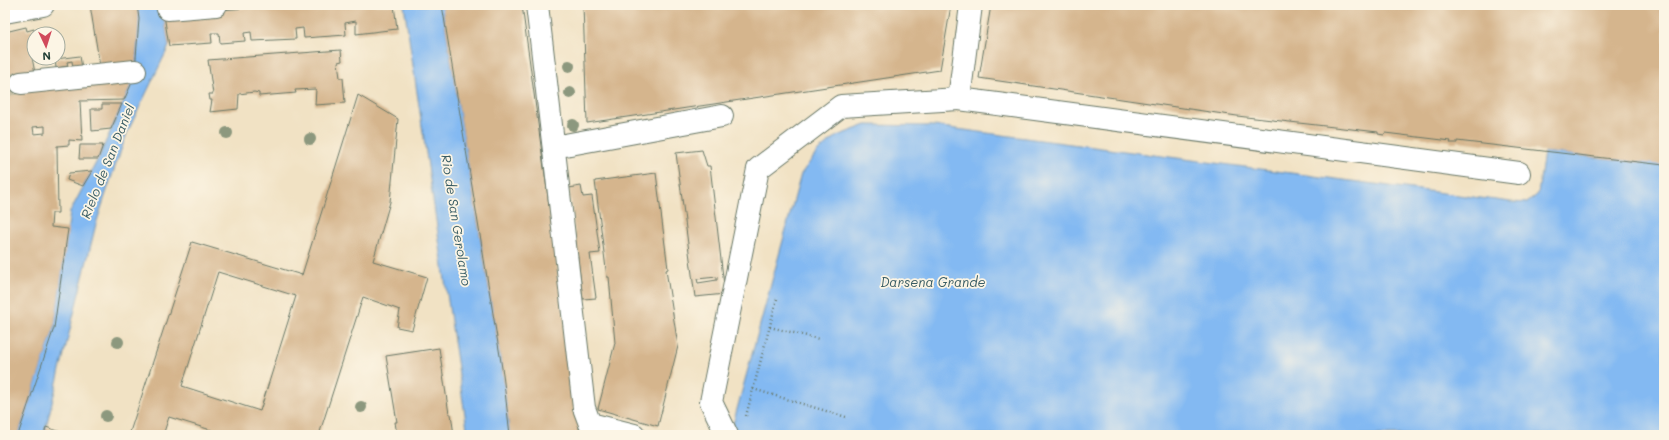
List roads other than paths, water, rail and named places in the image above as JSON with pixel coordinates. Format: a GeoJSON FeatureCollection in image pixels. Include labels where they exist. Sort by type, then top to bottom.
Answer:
{"type":"FeatureCollection","features":[{"type":"Feature","properties":{"kind":"street"},"geometry":{"type":"LineString","coordinates":[[5,12],[42,5]]}},
{"type":"Feature","properties":{"kind":"street"},"geometry":{"type":"LineString","coordinates":[[167,5],[168,9],[216,5]]}},
{"type":"Feature","properties":{"kind":"street"},"geometry":{"type":"LineString","coordinates":[[537,5],[584,408],[590,424],[634,435]]}},
{"type":"Feature","properties":{"kind":"street"},"geometry":{"type":"LineString","coordinates":[[958,99],[971,5]]}},
{"type":"Feature","properties":{"kind":"street"},"geometry":{"type":"LineString","coordinates":[[21,83],[135,71]]}},
{"type":"Feature","properties":{"kind":"street"},"geometry":{"type":"LineString","coordinates":[[726,435],[711,402],[758,169],[841,106],[958,99],[1519,173]]}},
{"type":"Feature","properties":{"kind":"street"},"geometry":{"type":"LineString","coordinates":[[554,147],[722,116]]}},
{"type":"Feature","properties":{"kind":"water","name":"Rielo de San Daniel"},"geometry":{"type":"Polygon","coordinates":[[[137,5],[160,5],[164,15],[169,46],[127,133],[96,224],[44,435],[18,435],[54,328],[70,212],[98,159],[135,76],[138,29],[137,5]]]}},
{"type":"Feature","properties":{"kind":"water","name":"Rio de San Gerolamo"},"geometry":{"type":"Polygon","coordinates":[[[404,5],[442,5],[503,374],[510,435],[468,435],[404,5]]]}},
{"type":"Feature","properties":{"kind":"water","name":"Darsena Grande"},"geometry":{"type":"Polygon","coordinates":[[[866,125],[934,126],[1527,203],[1538,194],[1544,152],[1664,164],[1664,435],[730,435],[801,174],[818,151],[837,136],[866,125]]]}},
{"type":"Feature","properties":{"kind":"tunnel"},"geometry":{"type":"LineString","coordinates":[[5,85],[21,83]]}}]}
